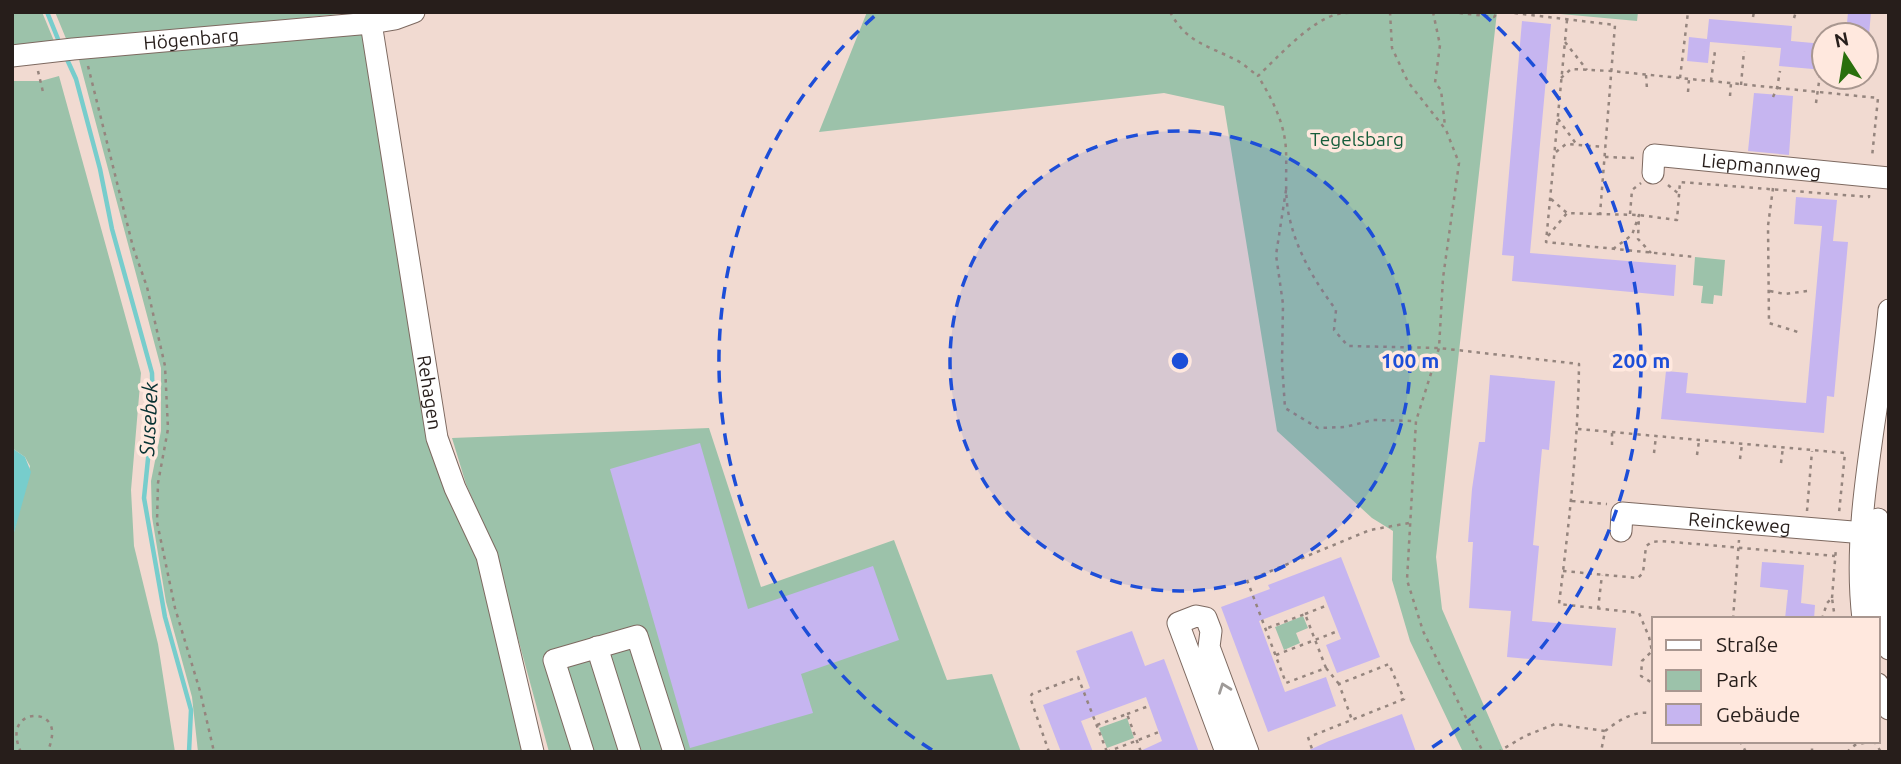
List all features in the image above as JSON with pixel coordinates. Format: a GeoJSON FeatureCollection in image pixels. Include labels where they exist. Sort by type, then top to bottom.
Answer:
{"type":"FeatureCollection","features":[{"type":"Feature","properties":{"kind":"street","name":"Högenbarg"},"geometry":{"type":"LineString","coordinates":[[31,54],[371,23],[414,12]]}},
{"type":"Feature","properties":{"kind":"street","name":"Rehagen"},"geometry":{"type":"LineString","coordinates":[[371,23],[437,438],[455,488],[487,556],[533,752]]}},
{"type":"Feature","properties":{"kind":"street","name":"Liepmannweg"},"geometry":{"type":"LineString","coordinates":[[1653,164],[1776,167],[1880,176]]}},
{"type":"Feature","properties":{"kind":"street"},"geometry":{"type":"LineString","coordinates":[[1888,325],[1870,533],[1878,599],[1889,649]]}},
{"type":"Feature","properties":{"kind":"street"},"geometry":{"type":"LineString","coordinates":[[1863,617],[1861,602],[1889,412]]}},
{"type":"Feature","properties":{"kind":"street","name":"Reinckeweg"},"geometry":{"type":"LineString","coordinates":[[1621,531],[1622,513],[1870,533]]}},
{"type":"Feature","properties":{"kind":"street"},"geometry":{"type":"LineString","coordinates":[[1226,752],[1178,623],[1196,616],[1206,618],[1210,631],[1209,648],[1248,752]]}},
{"type":"Feature","properties":{"kind":"street"},"geometry":{"type":"LineString","coordinates":[[583,752],[554,660],[637,636],[674,752]]}},
{"type":"Feature","properties":{"kind":"street"},"geometry":{"type":"LineString","coordinates":[[597,647],[630,752]]}},
{"type":"Feature","properties":{"kind":"street"},"geometry":{"type":"LineString","coordinates":[[1880,689],[1889,709]]}},
{"type":"Feature","properties":{"kind":"path"},"geometry":{"type":"LineString","coordinates":[[1170,12],[1178,28],[1205,47],[1236,60],[1258,76],[1273,101],[1281,121],[1286,148],[1289,219],[1315,281],[1336,310],[1334,330],[1348,346],[1439,348],[1579,364],[1578,429],[1559,604],[1639,613],[1652,651],[1642,661],[1641,676],[1652,683]]}},
{"type":"Feature","properties":{"kind":"path"},"geometry":{"type":"LineString","coordinates":[[1258,76],[1295,40],[1318,24],[1336,14],[1366,12]]}},
{"type":"Feature","properties":{"kind":"path"},"geometry":{"type":"LineString","coordinates":[[1390,12],[1392,48],[1397,60],[1408,82],[1446,130]]}},
{"type":"Feature","properties":{"kind":"path"},"geometry":{"type":"LineString","coordinates":[[1433,12],[1440,45],[1435,83],[1441,90],[1446,130],[1459,163],[1443,278],[1439,348],[1416,421],[1407,580],[1423,631],[1483,752]]}},
{"type":"Feature","properties":{"kind":"path"},"geometry":{"type":"LineString","coordinates":[[1451,12],[1494,17],[1498,12]]}},
{"type":"Feature","properties":{"kind":"path"},"geometry":{"type":"LineString","coordinates":[[1506,12],[1615,25],[1600,215]]}},
{"type":"Feature","properties":{"kind":"path"},"geometry":{"type":"LineString","coordinates":[[1680,78],[1688,12]]}},
{"type":"Feature","properties":{"kind":"path"},"geometry":{"type":"LineString","coordinates":[[1753,17],[1754,12]]}},
{"type":"Feature","properties":{"kind":"path"},"geometry":{"type":"LineString","coordinates":[[1794,18],[1796,12]]}},
{"type":"Feature","properties":{"kind":"path"},"geometry":{"type":"LineString","coordinates":[[1567,20],[1546,242],[1695,257]]}},
{"type":"Feature","properties":{"kind":"path"},"geometry":{"type":"LineString","coordinates":[[1565,42],[1587,70]]}},
{"type":"Feature","properties":{"kind":"path"},"geometry":{"type":"LineString","coordinates":[[79,48],[88,69],[165,366],[168,429],[158,483],[157,522],[175,608],[200,691],[214,752]]}},
{"type":"Feature","properties":{"kind":"path"},"geometry":{"type":"LineString","coordinates":[[1712,81],[1715,51]]}},
{"type":"Feature","properties":{"kind":"path"},"geometry":{"type":"LineString","coordinates":[[1741,85],[1744,51]]}},
{"type":"Feature","properties":{"kind":"path"},"geometry":{"type":"LineString","coordinates":[[31,54],[43,92]]}},
{"type":"Feature","properties":{"kind":"path"},"geometry":{"type":"LineString","coordinates":[[1550,199],[1567,213],[1639,215],[1677,220],[1680,182],[1869,197],[1880,176],[1878,98],[1611,71],[1571,69],[1561,78]]}},
{"type":"Feature","properties":{"kind":"path"},"geometry":{"type":"LineString","coordinates":[[1773,97],[1780,71]]}},
{"type":"Feature","properties":{"kind":"path"},"geometry":{"type":"LineString","coordinates":[[1646,75],[1647,89]]}},
{"type":"Feature","properties":{"kind":"path"},"geometry":{"type":"LineString","coordinates":[[1688,92],[1689,79]]}},
{"type":"Feature","properties":{"kind":"path"},"geometry":{"type":"LineString","coordinates":[[1730,96],[1731,83]]}},
{"type":"Feature","properties":{"kind":"path"},"geometry":{"type":"LineString","coordinates":[[1816,103],[1817,92]]}},
{"type":"Feature","properties":{"kind":"path"},"geometry":{"type":"LineString","coordinates":[[1558,119],[1577,145]]}},
{"type":"Feature","properties":{"kind":"path"},"geometry":{"type":"LineString","coordinates":[[1554,153],[1566,144],[1605,147]]}},
{"type":"Feature","properties":{"kind":"path"},"geometry":{"type":"LineString","coordinates":[[1605,157],[1653,164]]}},
{"type":"Feature","properties":{"kind":"path"},"geometry":{"type":"LineString","coordinates":[[1776,167],[1768,226],[1769,323],[1801,333]]}},
{"type":"Feature","properties":{"kind":"path"},"geometry":{"type":"LineString","coordinates":[[1286,186],[1276,255],[1283,304],[1282,363],[1285,408],[1318,428],[1345,427],[1373,420],[1416,421]]}},
{"type":"Feature","properties":{"kind":"path"},"geometry":{"type":"LineString","coordinates":[[1546,238],[1567,213]]}},
{"type":"Feature","properties":{"kind":"path"},"geometry":{"type":"LineString","coordinates":[[1613,249],[1632,235],[1639,215]]}},
{"type":"Feature","properties":{"kind":"path"},"geometry":{"type":"LineString","coordinates":[[1639,215],[1638,239],[1651,253]]}},
{"type":"Feature","properties":{"kind":"path"},"geometry":{"type":"LineString","coordinates":[[1770,291],[1807,291]]}},
{"type":"Feature","properties":{"kind":"path"},"geometry":{"type":"LineString","coordinates":[[1578,429],[1845,453],[1832,598],[1835,617]]}},
{"type":"Feature","properties":{"kind":"path"},"geometry":{"type":"LineString","coordinates":[[1612,433],[1612,446]]}},
{"type":"Feature","properties":{"kind":"path"},"geometry":{"type":"LineString","coordinates":[[1654,453],[1656,436]]}},
{"type":"Feature","properties":{"kind":"path"},"geometry":{"type":"LineString","coordinates":[[1697,455],[1699,440]]}},
{"type":"Feature","properties":{"kind":"path"},"geometry":{"type":"LineString","coordinates":[[1740,459],[1742,444]]}},
{"type":"Feature","properties":{"kind":"path"},"geometry":{"type":"LineString","coordinates":[[1781,463],[1783,447]]}},
{"type":"Feature","properties":{"kind":"path"},"geometry":{"type":"LineString","coordinates":[[1805,528],[1812,450]]}},
{"type":"Feature","properties":{"kind":"path"},"geometry":{"type":"LineString","coordinates":[[1572,500],[1606,504]]}},
{"type":"Feature","properties":{"kind":"path"},"geometry":{"type":"LineString","coordinates":[[1254,578],[1370,530],[1410,523]]}},
{"type":"Feature","properties":{"kind":"path"},"geometry":{"type":"LineString","coordinates":[[1734,617],[1741,523]]}},
{"type":"Feature","properties":{"kind":"path"},"geometry":{"type":"LineString","coordinates":[[1563,571],[1638,578],[1643,573],[1646,546],[1652,542],[1835,556]]}},
{"type":"Feature","properties":{"kind":"path"},"geometry":{"type":"LineString","coordinates":[[1598,609],[1602,575]]}},
{"type":"Feature","properties":{"kind":"path"},"geometry":{"type":"LineString","coordinates":[[1247,580],[1286,683],[1326,668]]}},
{"type":"Feature","properties":{"kind":"path"},"geometry":{"type":"LineString","coordinates":[[1823,617],[1827,603],[1832,598]]}},
{"type":"Feature","properties":{"kind":"path"},"geometry":{"type":"LineString","coordinates":[[1265,629],[1328,605]]}},
{"type":"Feature","properties":{"kind":"path"},"geometry":{"type":"LineString","coordinates":[[1305,614],[1326,668],[1339,684],[1352,720]]}},
{"type":"Feature","properties":{"kind":"path"},"geometry":{"type":"LineString","coordinates":[[1276,655],[1338,631]]}},
{"type":"Feature","properties":{"kind":"path"},"geometry":{"type":"LineString","coordinates":[[1314,735],[1404,699],[1390,664],[1339,684]]}},
{"type":"Feature","properties":{"kind":"path"},"geometry":{"type":"LineString","coordinates":[[1049,752],[1030,702],[1032,694],[1078,677],[1107,752],[1159,732]]}},
{"type":"Feature","properties":{"kind":"path"},"geometry":{"type":"LineString","coordinates":[[1097,726],[1149,706]]}},
{"type":"Feature","properties":{"kind":"path"},"geometry":{"type":"LineString","coordinates":[[1498,752],[1525,736],[1555,724],[1605,730],[1622,718],[1652,713]]}},
{"type":"Feature","properties":{"kind":"path"},"geometry":{"type":"LineString","coordinates":[[1127,714],[1142,752]]}},
{"type":"Feature","properties":{"kind":"path"},"geometry":{"type":"LineString","coordinates":[[21,752],[15,729],[21,720],[31,716],[44,718],[50,724],[52,732],[48,752]]}},
{"type":"Feature","properties":{"kind":"path"},"geometry":{"type":"LineString","coordinates":[[1601,752],[1605,730]]}},
{"type":"Feature","properties":{"kind":"path"},"geometry":{"type":"LineString","coordinates":[[1308,737],[1313,752]]}},
{"type":"Feature","properties":{"kind":"path"},"geometry":{"type":"LineString","coordinates":[[1846,752],[1866,743]]}},
{"type":"Feature","properties":{"kind":"green space"},"geometry":{"type":"Polygon","coordinates":[[[12,12],[42,12],[54,41],[12,47],[12,12]]]}},
{"type":"Feature","properties":{"kind":"green space"},"geometry":{"type":"Polygon","coordinates":[[[55,12],[360,12],[67,41],[55,12]]]}},
{"type":"Feature","properties":{"kind":"green space","name":"Tegelsbarg"},"geometry":{"type":"Polygon","coordinates":[[[867,12],[1497,12],[1436,557],[1442,609],[1504,752],[1463,752],[1410,641],[1392,580],[1393,531],[1372,518],[1277,431],[1224,106],[1164,93],[819,132],[867,12]]]}},
{"type":"Feature","properties":{"kind":"green space"},"geometry":{"type":"Polygon","coordinates":[[[1539,12],[1638,12],[1637,21],[1539,12]]]}},
{"type":"Feature","properties":{"kind":"green space"},"geometry":{"type":"Polygon","coordinates":[[[367,31],[430,436],[481,555],[529,752],[198,752],[192,697],[166,602],[152,517],[151,481],[161,431],[161,368],[78,56],[367,31]]]}},
{"type":"Feature","properties":{"kind":"green space"},"geometry":{"type":"Polygon","coordinates":[[[59,76],[141,373],[131,490],[134,546],[158,644],[175,752],[12,752],[12,540],[30,466],[25,457],[12,448],[12,81],[41,81],[59,76]]]}},
{"type":"Feature","properties":{"kind":"green space"},"geometry":{"type":"Polygon","coordinates":[[[1695,257],[1725,260],[1722,296],[1714,295],[1713,304],[1701,303],[1703,286],[1693,285],[1695,257]]]}},
{"type":"Feature","properties":{"kind":"green space"},"geometry":{"type":"Polygon","coordinates":[[[709,428],[761,587],[894,540],[947,680],[992,674],[1021,752],[549,752],[492,543],[466,484],[452,438],[709,428]]]}},
{"type":"Feature","properties":{"kind":"green space"},"geometry":{"type":"Polygon","coordinates":[[[1303,616],[1308,628],[1296,633],[1300,643],[1284,650],[1275,627],[1303,616]]]}},
{"type":"Feature","properties":{"kind":"green space"},"geometry":{"type":"Polygon","coordinates":[[[1127,718],[1134,738],[1107,748],[1099,728],[1127,718]]]}},
{"type":"Feature","properties":{"kind":"water"},"geometry":{"type":"Polygon","coordinates":[[[12,448],[25,457],[31,472],[12,540],[12,448]]]}},
{"type":"Feature","properties":{"kind":"building"},"geometry":{"type":"Polygon","coordinates":[[[1848,12],[1871,12],[1870,21],[1847,21],[1848,12]]]}},
{"type":"Feature","properties":{"kind":"building"},"geometry":{"type":"Polygon","coordinates":[[[1709,19],[1792,26],[1791,41],[1810,43],[1810,69],[1779,66],[1781,48],[1710,42],[1708,63],[1687,61],[1689,37],[1707,39],[1709,19]]]}},
{"type":"Feature","properties":{"kind":"building"},"geometry":{"type":"Polygon","coordinates":[[[1522,21],[1551,24],[1530,253],[1676,265],[1674,296],[1512,281],[1514,256],[1502,255],[1522,21]]]}},
{"type":"Feature","properties":{"kind":"building"},"geometry":{"type":"Polygon","coordinates":[[[1754,93],[1793,96],[1789,155],[1748,151],[1754,93]]]}},
{"type":"Feature","properties":{"kind":"building"},"geometry":{"type":"Polygon","coordinates":[[[1796,197],[1837,200],[1833,241],[1848,242],[1834,397],[1827,396],[1824,433],[1661,419],[1666,371],[1688,373],[1686,393],[1806,403],[1822,226],[1794,224],[1796,197]]]}},
{"type":"Feature","properties":{"kind":"building"},"geometry":{"type":"Polygon","coordinates":[[[1490,375],[1555,381],[1549,450],[1542,449],[1533,545],[1539,546],[1532,621],[1616,628],[1612,666],[1507,657],[1511,611],[1469,608],[1473,542],[1468,542],[1472,489],[1479,442],[1485,442],[1490,375]]]}},
{"type":"Feature","properties":{"kind":"building"},"geometry":{"type":"Polygon","coordinates":[[[700,443],[748,609],[873,566],[899,640],[801,674],[813,713],[690,748],[610,469],[700,443]]]}},
{"type":"Feature","properties":{"kind":"building"},"geometry":{"type":"Polygon","coordinates":[[[1341,557],[1380,657],[1337,673],[1326,645],[1341,639],[1324,596],[1259,621],[1285,692],[1326,677],[1336,706],[1268,732],[1221,607],[1270,589],[1268,585],[1341,557]]]}},
{"type":"Feature","properties":{"kind":"building"},"geometry":{"type":"Polygon","coordinates":[[[1762,562],[1804,565],[1801,603],[1815,605],[1814,617],[1785,617],[1788,590],[1760,587],[1762,562]]]}},
{"type":"Feature","properties":{"kind":"building"},"geometry":{"type":"Polygon","coordinates":[[[1132,631],[1145,666],[1164,659],[1199,752],[1138,752],[1162,741],[1146,697],[1081,721],[1093,752],[1061,752],[1043,705],[1090,688],[1076,651],[1132,631]]]}},
{"type":"Feature","properties":{"kind":"building"},"geometry":{"type":"Polygon","coordinates":[[[1402,714],[1416,752],[1305,752],[1329,741],[1402,714]]]}},
{"type":"Feature","properties":{"kind":"waterway","name":"Susebek"},"geometry":{"type":"LineString","coordinates":[[47,12],[60,44]]}},
{"type":"Feature","properties":{"kind":"waterway","name":"Susebek"},"geometry":{"type":"LineString","coordinates":[[65,55],[76,79],[100,169],[112,229],[152,373],[153,410],[144,498],[165,617],[191,710],[189,752]]}}]}
